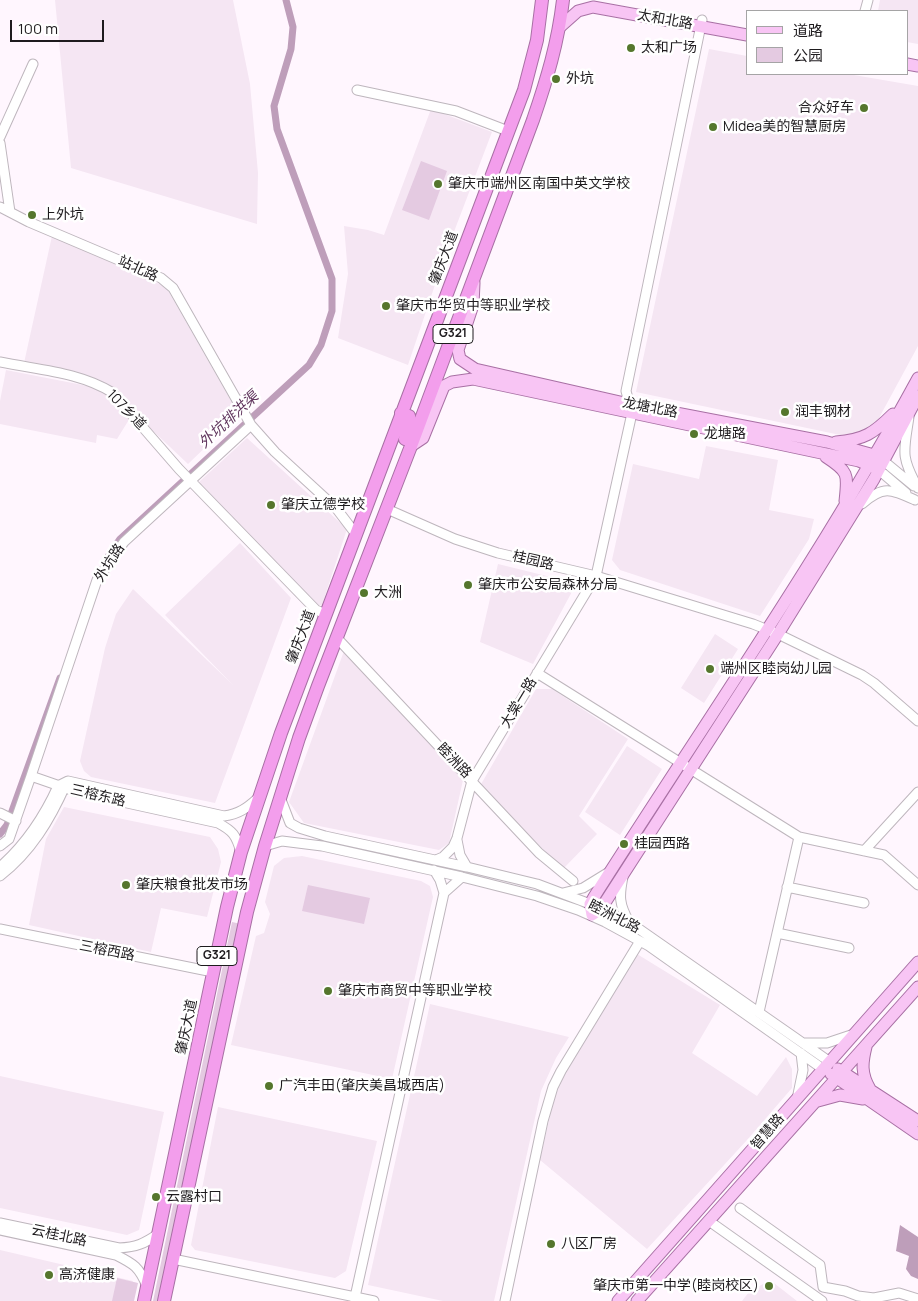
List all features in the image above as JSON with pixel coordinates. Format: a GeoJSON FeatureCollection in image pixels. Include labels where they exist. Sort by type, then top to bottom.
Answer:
{"type":"FeatureCollection","features":[{"type":"Feature","properties":{"kind":"highway","name":"肇庆大道"},"geometry":{"type":"LineString","coordinates":[[144,1301],[213,972],[241,852],[258,798],[355,533],[524,90],[537,40],[542,0]]}},
{"type":"Feature","properties":{"kind":"highway","name":"G321"},"geometry":{"type":"LineString","coordinates":[[164,1301],[246,917],[280,797],[299,738],[411,446],[550,69],[560,27],[563,0]]}},
{"type":"Feature","properties":{"kind":"highway"},"geometry":{"type":"LineString","coordinates":[[454,330],[446,330],[442,325],[456,287],[457,267]]}},
{"type":"Feature","properties":{"kind":"highway"},"geometry":{"type":"LineString","coordinates":[[395,487],[394,468],[410,424],[409,416],[401,413]]}},
{"type":"Feature","properties":{"kind":"highway"},"geometry":{"type":"LineString","coordinates":[[226,912],[246,917]]}},
{"type":"Feature","properties":{"kind":"main road","name":"太和北路"},"geometry":{"type":"LineString","coordinates":[[590,0],[702,23],[746,35]]}},
{"type":"Feature","properties":{"kind":"main road","name":"太和北路"},"geometry":{"type":"LineString","coordinates":[[560,27],[578,11],[593,7],[746,28]]}},
{"type":"Feature","properties":{"kind":"main road"},"geometry":{"type":"LineString","coordinates":[[411,446],[423,438],[444,386],[474,374],[469,366],[460,358],[458,350],[473,306],[475,272]]}},
{"type":"Feature","properties":{"kind":"main road","name":"龙塘北路"},"geometry":{"type":"LineString","coordinates":[[474,374],[824,448]]}},
{"type":"Feature","properties":{"kind":"main road"},"geometry":{"type":"LineString","coordinates":[[594,909],[623,875],[691,770],[877,462],[907,407],[918,378]]}},
{"type":"Feature","properties":{"kind":"main road"},"geometry":{"type":"LineString","coordinates":[[824,448],[867,436],[907,407],[918,396]]}},
{"type":"Feature","properties":{"kind":"main road"},"geometry":{"type":"LineString","coordinates":[[824,448],[877,462]]}},
{"type":"Feature","properties":{"kind":"main road"},"geometry":{"type":"LineString","coordinates":[[824,448],[846,473],[849,508]]}},
{"type":"Feature","properties":{"kind":"main road"},"geometry":{"type":"LineString","coordinates":[[594,909],[611,870],[681,763],[773,632]]}},
{"type":"Feature","properties":{"kind":"main road","name":"智慧路"},"geometry":{"type":"LineString","coordinates":[[618,1301],[918,962]]}},
{"type":"Feature","properties":{"kind":"main road","name":"智慧路"},"geometry":{"type":"LineString","coordinates":[[637,1301],[918,987]]}},
{"type":"Feature","properties":{"kind":"main road"},"geometry":{"type":"LineString","coordinates":[[816,1102],[840,1095],[869,1095],[862,1070],[866,1045]]}},
{"type":"Feature","properties":{"kind":"main road","name":"睦洲北路"},"geometry":{"type":"LineString","coordinates":[[826,1065],[869,1095],[918,1134]]}},
{"type":"Feature","properties":{"kind":"main road","name":"睦洲北路"},"geometry":{"type":"LineString","coordinates":[[869,1095],[918,1121]]}},
{"type":"Feature","properties":{"kind":"main road"},"geometry":{"type":"LineString","coordinates":[[682,1228],[688,1229],[693,1234],[694,1239]]}},
{"type":"Feature","properties":{"kind":"street","name":"大棠一路"},"geometry":{"type":"LineString","coordinates":[[457,838],[472,781],[596,576],[630,408],[626,391],[702,23]]}},
{"type":"Feature","properties":{"kind":"street"},"geometry":{"type":"LineString","coordinates":[[0,137],[33,64]]}},
{"type":"Feature","properties":{"kind":"street"},"geometry":{"type":"LineString","coordinates":[[357,90],[456,111],[508,131]]}},
{"type":"Feature","properties":{"kind":"street"},"geometry":{"type":"LineString","coordinates":[[0,143],[10,212]]}},
{"type":"Feature","properties":{"kind":"street","name":"站北路"},"geometry":{"type":"LineString","coordinates":[[0,207],[38,226],[161,278],[173,288],[251,425]]}},
{"type":"Feature","properties":{"kind":"street","name":"107乡道"},"geometry":{"type":"LineString","coordinates":[[0,362],[80,378],[99,384],[113,393],[129,409],[179,469],[316,610],[326,614]]}},
{"type":"Feature","properties":{"kind":"street"},"geometry":{"type":"LineString","coordinates":[[907,407],[904,458],[918,488]]}},
{"type":"Feature","properties":{"kind":"street"},"geometry":{"type":"LineString","coordinates":[[251,425],[275,452],[336,508],[355,533]]}},
{"type":"Feature","properties":{"kind":"street","name":"外坑路"},"geometry":{"type":"LineString","coordinates":[[0,846],[9,839],[97,580],[124,542],[251,425]]}},
{"type":"Feature","properties":{"kind":"street"},"geometry":{"type":"LineString","coordinates":[[877,462],[918,488]]}},
{"type":"Feature","properties":{"kind":"street"},"geometry":{"type":"LineString","coordinates":[[877,462],[917,501]]}},
{"type":"Feature","properties":{"kind":"street"},"geometry":{"type":"LineString","coordinates":[[849,508],[883,490],[897,492],[917,501]]}},
{"type":"Feature","properties":{"kind":"street","name":"桂园路"},"geometry":{"type":"LineString","coordinates":[[387,509],[455,539],[498,553],[596,576],[773,632],[862,675],[918,721]]}},
{"type":"Feature","properties":{"kind":"street","name":"睦洲路"},"geometry":{"type":"LineString","coordinates":[[337,638],[539,853],[574,880]]}},
{"type":"Feature","properties":{"kind":"street"},"geometry":{"type":"LineString","coordinates":[[537,673],[799,837],[884,855],[918,885]]}},
{"type":"Feature","properties":{"kind":"street","name":"三榕东路"},"geometry":{"type":"LineString","coordinates":[[31,776],[63,785],[221,820]]}},
{"type":"Feature","properties":{"kind":"street"},"geometry":{"type":"LineString","coordinates":[[0,867],[12,856],[38,823],[63,785]]}},
{"type":"Feature","properties":{"kind":"street"},"geometry":{"type":"LineString","coordinates":[[0,876],[17,863],[31,846],[44,827],[63,785]]}},
{"type":"Feature","properties":{"kind":"street"},"geometry":{"type":"LineString","coordinates":[[864,851],[918,792]]}},
{"type":"Feature","properties":{"kind":"street","name":"睦洲北路"},"geometry":{"type":"LineString","coordinates":[[280,797],[290,823],[300,828],[325,836],[516,878],[563,893],[594,909],[629,922],[758,1012],[802,1048]]}},
{"type":"Feature","properties":{"kind":"street"},"geometry":{"type":"LineString","coordinates":[[241,852],[237,838],[221,820],[244,811],[258,798]]}},
{"type":"Feature","properties":{"kind":"street"},"geometry":{"type":"LineString","coordinates":[[3,815],[15,821]]}},
{"type":"Feature","properties":{"kind":"street"},"geometry":{"type":"LineString","coordinates":[[322,846],[307,840],[307,836],[325,836]]}},
{"type":"Feature","properties":{"kind":"street"},"geometry":{"type":"LineString","coordinates":[[758,1012],[799,837]]}},
{"type":"Feature","properties":{"kind":"street"},"geometry":{"type":"LineString","coordinates":[[436,860],[448,853],[457,838]]}},
{"type":"Feature","properties":{"kind":"street"},"geometry":{"type":"LineString","coordinates":[[457,838],[460,855],[467,867]]}},
{"type":"Feature","properties":{"kind":"street","name":"睦洲北路"},"geometry":{"type":"LineString","coordinates":[[265,846],[282,841],[322,846],[462,876],[594,909],[826,1065]]}},
{"type":"Feature","properties":{"kind":"street"},"geometry":{"type":"LineString","coordinates":[[355,1299],[444,893],[440,880],[434,870]]}},
{"type":"Feature","properties":{"kind":"street"},"geometry":{"type":"LineString","coordinates":[[563,893],[583,888],[611,870]]}},
{"type":"Feature","properties":{"kind":"street"},"geometry":{"type":"LineString","coordinates":[[623,875],[620,898],[629,922]]}},
{"type":"Feature","properties":{"kind":"street"},"geometry":{"type":"LineString","coordinates":[[444,893],[462,876]]}},
{"type":"Feature","properties":{"kind":"street"},"geometry":{"type":"LineString","coordinates":[[787,887],[864,903]]}},
{"type":"Feature","properties":{"kind":"street","name":"三榕西路"},"geometry":{"type":"LineString","coordinates":[[0,929],[213,972]]}},
{"type":"Feature","properties":{"kind":"street"},"geometry":{"type":"LineString","coordinates":[[777,933],[849,948]]}},
{"type":"Feature","properties":{"kind":"street"},"geometry":{"type":"LineString","coordinates":[[505,1301],[542,1121],[552,1087],[640,941]]}},
{"type":"Feature","properties":{"kind":"street"},"geometry":{"type":"LineString","coordinates":[[797,1099],[803,1070],[802,1048],[854,1034]]}},
{"type":"Feature","properties":{"kind":"street"},"geometry":{"type":"LineString","coordinates":[[740,1208],[820,1265],[823,1287],[874,1298],[899,1294],[918,1298]]}},
{"type":"Feature","properties":{"kind":"street"},"geometry":{"type":"LineString","coordinates":[[709,1222],[822,1301]]}},
{"type":"Feature","properties":{"kind":"street","name":"云桂北路"},"geometry":{"type":"LineString","coordinates":[[0,1223],[117,1252]]}},
{"type":"Feature","properties":{"kind":"street","name":"云桂北路"},"geometry":{"type":"LineString","coordinates":[[0,1230],[117,1252]]}},
{"type":"Feature","properties":{"kind":"street"},"geometry":{"type":"LineString","coordinates":[[117,1252],[148,1242],[158,1234]]}},
{"type":"Feature","properties":{"kind":"street"},"geometry":{"type":"LineString","coordinates":[[117,1252],[133,1263],[140,1272],[147,1288]]}},
{"type":"Feature","properties":{"kind":"street"},"geometry":{"type":"LineString","coordinates":[[173,1259],[355,1299],[374,1301]]}},
{"type":"Feature","properties":{"kind":"shaded area"},"geometry":{"type":"Polygon","coordinates":[[[55,0],[233,0],[250,84],[258,173],[257,224],[71,168],[55,0]]]}},
{"type":"Feature","properties":{"kind":"shaded area"},"geometry":{"type":"Polygon","coordinates":[[[880,0],[918,0],[918,44],[908,42],[908,10],[878,10],[880,0]]]}},
{"type":"Feature","properties":{"kind":"shaded area"},"geometry":{"type":"Polygon","coordinates":[[[709,49],[746,56],[746,75],[854,75],[918,86],[918,346],[879,418],[871,428],[845,436],[636,392],[709,49]]]}},
{"type":"Feature","properties":{"kind":"shaded area"},"geometry":{"type":"Polygon","coordinates":[[[431,109],[492,132],[444,258],[408,365],[338,338],[348,274],[344,226],[384,235],[431,109]]]}},
{"type":"Feature","properties":{"kind":"shaded area"},"geometry":{"type":"Polygon","coordinates":[[[52,236],[166,287],[239,415],[188,464],[113,393],[24,363],[52,236]]]}},
{"type":"Feature","properties":{"kind":"shaded area"},"geometry":{"type":"Polygon","coordinates":[[[6,370],[98,388],[130,418],[117,439],[97,435],[96,443],[0,424],[0,401],[6,370]]]}},
{"type":"Feature","properties":{"kind":"shaded area","name":"肇庆立德学校"},"geometry":{"type":"Polygon","coordinates":[[[247,438],[347,529],[322,605],[314,605],[199,482],[247,438]]]}},
{"type":"Feature","properties":{"kind":"shaded area"},"geometry":{"type":"Polygon","coordinates":[[[706,446],[778,460],[769,510],[814,519],[809,539],[760,616],[620,570],[612,560],[633,464],[699,479],[706,446]]]}},
{"type":"Feature","properties":{"kind":"shaded area"},"geometry":{"type":"Polygon","coordinates":[[[240,543],[291,598],[215,803],[91,777],[84,771],[80,761],[105,648],[116,614],[133,589],[233,685],[165,615],[240,543]]]}},
{"type":"Feature","properties":{"kind":"shaded area"},"geometry":{"type":"Polygon","coordinates":[[[498,564],[571,582],[574,588],[533,664],[480,642],[498,564]]]}},
{"type":"Feature","properties":{"kind":"shaded area","name":"端州区睦岗幼儿园"},"geometry":{"type":"Polygon","coordinates":[[[715,634],[738,649],[704,703],[681,688],[715,634]]]}},
{"type":"Feature","properties":{"kind":"shaded area"},"geometry":{"type":"Polygon","coordinates":[[[344,651],[463,780],[449,843],[439,850],[304,823],[289,802],[344,651]]]}},
{"type":"Feature","properties":{"kind":"shaded area"},"geometry":{"type":"Polygon","coordinates":[[[536,689],[552,689],[628,739],[579,816],[597,834],[563,869],[480,786],[536,689]]]}},
{"type":"Feature","properties":{"kind":"shaded area"},"geometry":{"type":"Polygon","coordinates":[[[627,746],[662,769],[620,835],[585,812],[627,746]]]}},
{"type":"Feature","properties":{"kind":"shaded area","name":"肇庆粮食批发市场"},"geometry":{"type":"Polygon","coordinates":[[[64,807],[210,837],[218,849],[221,862],[207,917],[161,908],[151,952],[29,925],[46,839],[64,807]]]}},
{"type":"Feature","properties":{"kind":"shaded area","name":"肇庆市商贸中等职业学校"},"geometry":{"type":"Polygon","coordinates":[[[302,856],[421,881],[430,886],[433,897],[392,1079],[231,1045],[256,936],[264,933],[270,914],[265,902],[274,866],[284,858],[302,856]]]}},
{"type":"Feature","properties":{"kind":"shaded area"},"geometry":{"type":"Polygon","coordinates":[[[637,954],[720,1005],[692,1053],[757,1096],[786,1057],[792,1069],[792,1088],[647,1249],[540,1160],[554,1098],[570,1064],[637,954]]]}},
{"type":"Feature","properties":{"kind":"shaded area"},"geometry":{"type":"Polygon","coordinates":[[[430,1004],[569,1037],[556,1058],[541,1091],[494,1301],[443,1301],[368,1285],[430,1004]]]}},
{"type":"Feature","properties":{"kind":"shaded area"},"geometry":{"type":"Polygon","coordinates":[[[0,1076],[164,1112],[139,1230],[127,1235],[0,1208],[0,1076]]]}},
{"type":"Feature","properties":{"kind":"shaded area"},"geometry":{"type":"Polygon","coordinates":[[[218,1107],[377,1141],[346,1271],[335,1278],[195,1250],[191,1245],[218,1107]]]}},
{"type":"Feature","properties":{"kind":"shaded area"},"geometry":{"type":"Polygon","coordinates":[[[900,1225],[918,1237],[918,1279],[911,1276],[906,1269],[909,1256],[896,1251],[900,1225]]]}},
{"type":"Feature","properties":{"kind":"shaded area","name":"高济健康"},"geometry":{"type":"Polygon","coordinates":[[[0,1250],[133,1281],[128,1301],[0,1301],[0,1250]]]}},
{"type":"Feature","properties":{"kind":"shaded area","name":"肇庆市第一中学(睦岗校区)"},"geometry":{"type":"Polygon","coordinates":[[[770,1280],[797,1301],[742,1301],[749,1292],[770,1280]]]}},
{"type":"Feature","properties":{"kind":"green space"},"geometry":{"type":"Polygon","coordinates":[[[421,161],[447,171],[429,220],[402,210],[421,161]]]}},
{"type":"Feature","properties":{"kind":"green space"},"geometry":{"type":"Polygon","coordinates":[[[308,885],[370,898],[364,924],[302,911],[308,885]]]}},
{"type":"Feature","properties":{"kind":"green space"},"geometry":{"type":"Polygon","coordinates":[[[232,922],[241,924],[161,1301],[153,1301],[232,922]]]}},
{"type":"Feature","properties":{"kind":"green space"},"geometry":{"type":"Polygon","coordinates":[[[117,1278],[138,1283],[134,1301],[112,1301],[117,1278]]]}},
{"type":"Feature","properties":{"kind":"waterway","name":"外坑排洪渠"},"geometry":{"type":"LineString","coordinates":[[105,561],[120,539],[309,365],[321,345],[332,311],[332,279],[277,129],[274,106],[291,49],[293,27],[286,0]]}},
{"type":"Feature","properties":{"kind":"waterway","name":"外坑排洪渠"},"geometry":{"type":"LineString","coordinates":[[0,834],[7,825],[60,678]]}},
{"type":"Feature","properties":{"kind":"place","name":"太和广场"},"geometry":{"type":"Point","coordinates":[631,48]}},
{"type":"Feature","properties":{"kind":"place","name":"外坑"},"geometry":{"type":"Point","coordinates":[556,79]}},
{"type":"Feature","properties":{"kind":"place","name":"合众好车"},"geometry":{"type":"Point","coordinates":[864,108]}},
{"type":"Feature","properties":{"kind":"place","name":"Midea美的智慧厨房"},"geometry":{"type":"Point","coordinates":[713,127]}},
{"type":"Feature","properties":{"kind":"place","name":"肇庆市端州区南国中英文学校"},"geometry":{"type":"Point","coordinates":[438,184]}},
{"type":"Feature","properties":{"kind":"place","name":"上外坑"},"geometry":{"type":"Point","coordinates":[32,215]}},
{"type":"Feature","properties":{"kind":"place","name":"肇庆市华贸中等职业学校"},"geometry":{"type":"Point","coordinates":[386,306]}},
{"type":"Feature","properties":{"kind":"place","name":"润丰钢材"},"geometry":{"type":"Point","coordinates":[785,412]}},
{"type":"Feature","properties":{"kind":"place","name":"龙塘路"},"geometry":{"type":"Point","coordinates":[694,434]}},
{"type":"Feature","properties":{"kind":"place","name":"肇庆立德学校"},"geometry":{"type":"Point","coordinates":[271,505]}},
{"type":"Feature","properties":{"kind":"place","name":"肇庆市公安局森林分局"},"geometry":{"type":"Point","coordinates":[468,585]}},
{"type":"Feature","properties":{"kind":"place","name":"大洲"},"geometry":{"type":"Point","coordinates":[364,593]}},
{"type":"Feature","properties":{"kind":"place","name":"端州区睦岗幼儿园"},"geometry":{"type":"Point","coordinates":[710,669]}},
{"type":"Feature","properties":{"kind":"place","name":"桂园西路"},"geometry":{"type":"Point","coordinates":[624,844]}},
{"type":"Feature","properties":{"kind":"place","name":"肇庆粮食批发市场"},"geometry":{"type":"Point","coordinates":[126,885]}},
{"type":"Feature","properties":{"kind":"place","name":"肇庆市商贸中等职业学校"},"geometry":{"type":"Point","coordinates":[328,991]}},
{"type":"Feature","properties":{"kind":"place","name":"广汽丰田(肇庆美昌城西店)"},"geometry":{"type":"Point","coordinates":[269,1086]}},
{"type":"Feature","properties":{"kind":"place","name":"云露村口"},"geometry":{"type":"Point","coordinates":[156,1197]}},
{"type":"Feature","properties":{"kind":"place","name":"八区厂房"},"geometry":{"type":"Point","coordinates":[551,1244]}},
{"type":"Feature","properties":{"kind":"place","name":"高济健康"},"geometry":{"type":"Point","coordinates":[49,1275]}},
{"type":"Feature","properties":{"kind":"place","name":"肇庆市第一中学(睦岗校区)"},"geometry":{"type":"Point","coordinates":[769,1286]}}]}
